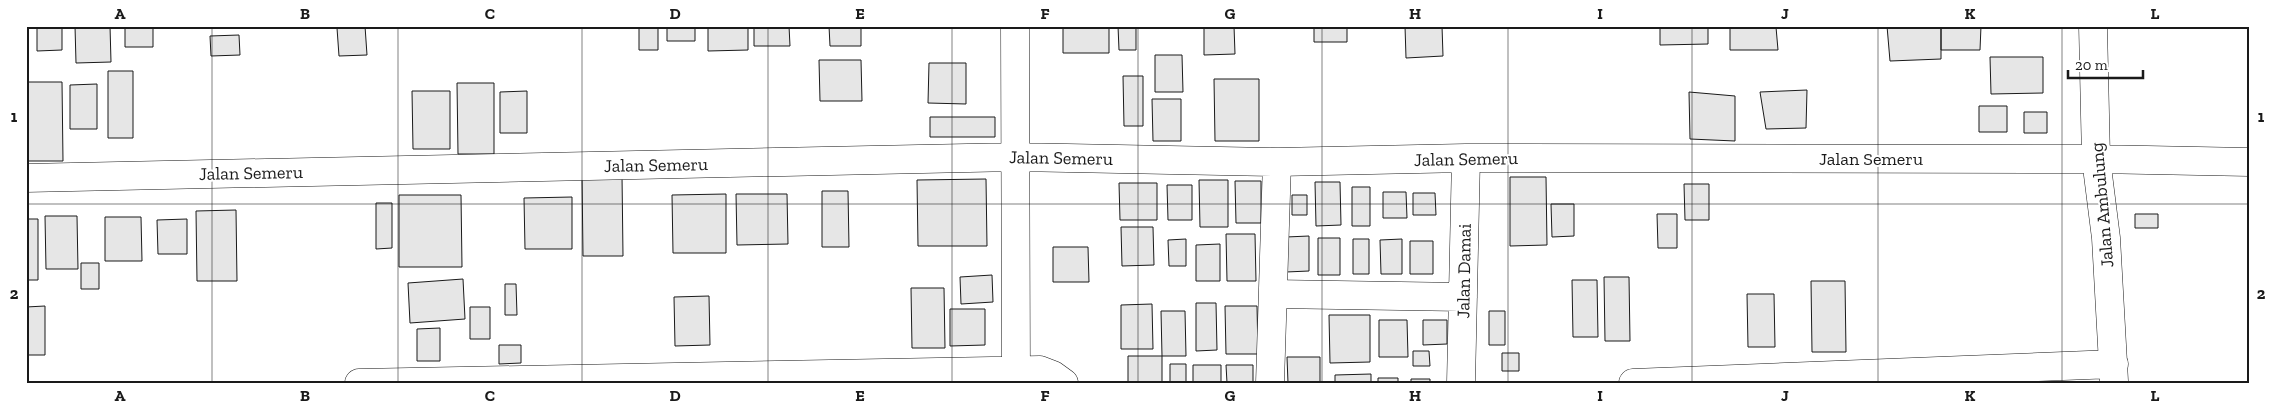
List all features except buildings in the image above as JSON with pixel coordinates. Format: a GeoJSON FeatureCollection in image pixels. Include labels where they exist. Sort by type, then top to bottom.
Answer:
{"type":"FeatureCollection","features":[{"type":"Feature","properties":{"kind":"street"},"geometry":{"type":"LineString","coordinates":[[1015,26],[1016,377]]}},
{"type":"Feature","properties":{"kind":"street","name":"Jalan Ambulung"},"geometry":{"type":"LineString","coordinates":[[2093,26],[2096,159],[2106,238],[2114,373]]}},
{"type":"Feature","properties":{"kind":"street","name":"Jalan Semeru"},"geometry":{"type":"LineString","coordinates":[[26,178],[1015,157],[1277,162],[1466,158],[2096,159],[2249,162]]}},
{"type":"Feature","properties":{"kind":"street","name":"Jalan Damai"},"geometry":{"type":"LineString","coordinates":[[1462,383],[1466,158]]}},
{"type":"Feature","properties":{"kind":"street"},"geometry":{"type":"LineString","coordinates":[[1270,383],[1277,162]]}},
{"type":"Feature","properties":{"kind":"street"},"geometry":{"type":"LineString","coordinates":[[1274,294],[1463,297]]}},
{"type":"Feature","properties":{"kind":"street"},"geometry":{"type":"LineString","coordinates":[[359,383],[1016,377],[1040,370],[1053,375],[1064,383]]}},
{"type":"Feature","properties":{"kind":"street"},"geometry":{"type":"LineString","coordinates":[[1633,383],[2114,373]]}}]}
